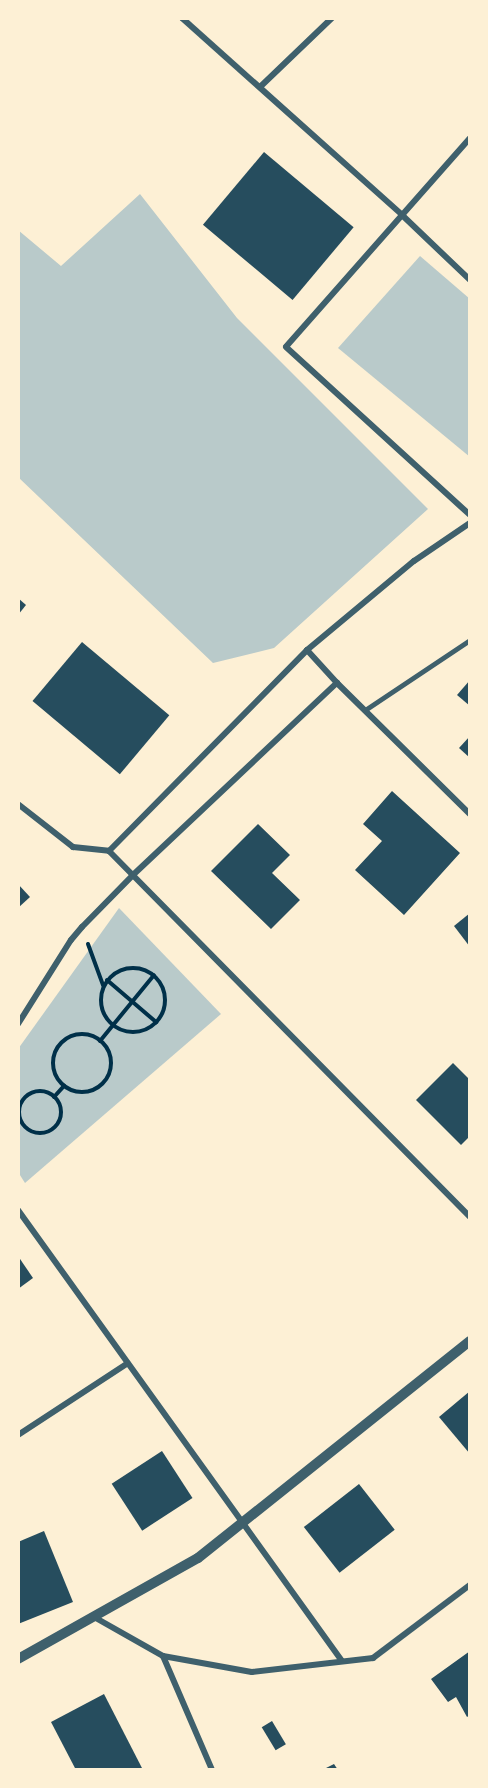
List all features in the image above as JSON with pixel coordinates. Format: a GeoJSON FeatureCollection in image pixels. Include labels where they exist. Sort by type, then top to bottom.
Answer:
{"type":"FeatureCollection","features":[{"type":"Feature","properties":{"kind":"street"},"geometry":{"type":"LineString","coordinates":[[182,18],[402,215],[470,280]]}},
{"type":"Feature","properties":{"kind":"street"},"geometry":{"type":"LineString","coordinates":[[260,87],[332,18]]}},
{"type":"Feature","properties":{"kind":"street"},"geometry":{"type":"LineString","coordinates":[[470,138],[286,347],[470,515]]}},
{"type":"Feature","properties":{"kind":"street"},"geometry":{"type":"LineString","coordinates":[[110,851],[307,650],[414,561],[470,523]]}},
{"type":"Feature","properties":{"kind":"street"},"geometry":{"type":"LineString","coordinates":[[307,650],[337,683],[470,814]]}},
{"type":"Feature","properties":{"kind":"street"},"geometry":{"type":"LineString","coordinates":[[18,1024],[71,940],[82,927],[134,874],[337,683]]}},
{"type":"Feature","properties":{"kind":"street"},"geometry":{"type":"LineString","coordinates":[[18,804],[74,847],[110,851],[470,1217]]}},
{"type":"Feature","properties":{"kind":"street"},"geometry":{"type":"LineString","coordinates":[[18,1210],[342,1661]]}},
{"type":"Feature","properties":{"kind":"street"},"geometry":{"type":"LineString","coordinates":[[18,1659],[198,1558],[470,1341]]}},
{"type":"Feature","properties":{"kind":"street"},"geometry":{"type":"LineString","coordinates":[[18,1435],[128,1363]]}},
{"type":"Feature","properties":{"kind":"street"},"geometry":{"type":"LineString","coordinates":[[93,1617],[163,1656],[252,1672],[373,1658],[470,1585]]}},
{"type":"Feature","properties":{"kind":"street"},"geometry":{"type":"LineString","coordinates":[[163,1656],[212,1770]]}},
{"type":"Feature","properties":{"kind":"lane"},"geometry":{"type":"LineString","coordinates":[[365,710],[470,640]]}},
{"type":"Feature","properties":{"kind":"path"},"geometry":{"type":"LineString","coordinates":[[82,927],[103,986],[101,1006],[112,1025],[132,1033],[142,1031],[156,1022],[164,1009],[166,998],[163,988],[154,975],[140,968],[129,967],[118,970],[103,986]]}},
{"type":"Feature","properties":{"kind":"path"},"geometry":{"type":"LineString","coordinates":[[100,1041],[154,975]]}},
{"type":"Feature","properties":{"kind":"path"},"geometry":{"type":"LineString","coordinates":[[107,980],[156,1022]]}},
{"type":"Feature","properties":{"kind":"path"},"geometry":{"type":"LineString","coordinates":[[73,1036],[92,1036],[100,1041],[106,1048],[111,1066],[103,1084],[86,1092],[76,1092],[64,1086],[55,1075],[53,1065],[58,1047],[73,1036]]}},
{"type":"Feature","properties":{"kind":"path"},"geometry":{"type":"LineString","coordinates":[[54,1097],[64,1086]]}},
{"type":"Feature","properties":{"kind":"path"},"geometry":{"type":"LineString","coordinates":[[42,1091],[54,1097],[61,1109],[54,1128],[41,1133],[34,1132],[23,1124],[19,1111],[29,1094],[42,1091]]}},
{"type":"Feature","properties":{"kind":"shaded area"},"geometry":{"type":"Polygon","coordinates":[[[140,194],[237,318],[428,509],[274,648],[213,663],[18,477],[18,230],[61,266],[140,194]]]}},
{"type":"Feature","properties":{"kind":"shaded area"},"geometry":{"type":"Polygon","coordinates":[[[420,256],[470,299],[470,457],[338,348],[420,256]]]}},
{"type":"Feature","properties":{"kind":"shaded area"},"geometry":{"type":"Polygon","coordinates":[[[119,908],[221,1014],[25,1183],[18,1172],[18,1049],[119,908]]]}},
{"type":"Feature","properties":{"kind":"building"},"geometry":{"type":"Polygon","coordinates":[[[264,152],[354,227],[293,300],[203,225],[264,152]]]}},
{"type":"Feature","properties":{"kind":"building"},"geometry":{"type":"Polygon","coordinates":[[[18,598],[26,605],[18,615],[18,598]]]}},
{"type":"Feature","properties":{"kind":"building"},"geometry":{"type":"Polygon","coordinates":[[[82,642],[169,715],[120,774],[33,701],[82,642]]]}},
{"type":"Feature","properties":{"kind":"building"},"geometry":{"type":"Polygon","coordinates":[[[470,680],[470,706],[457,695],[470,680]]]}},
{"type":"Feature","properties":{"kind":"building"},"geometry":{"type":"Polygon","coordinates":[[[470,736],[470,758],[459,748],[470,736]]]}},
{"type":"Feature","properties":{"kind":"building"},"geometry":{"type":"Polygon","coordinates":[[[392,791],[460,853],[404,915],[355,870],[382,841],[363,824],[392,791]]]}},
{"type":"Feature","properties":{"kind":"building"},"geometry":{"type":"Polygon","coordinates":[[[258,824],[290,855],[272,873],[300,900],[271,929],[211,871],[258,824]]]}},
{"type":"Feature","properties":{"kind":"building"},"geometry":{"type":"Polygon","coordinates":[[[18,884],[30,897],[18,908],[18,884]]]}},
{"type":"Feature","properties":{"kind":"building"},"geometry":{"type":"Polygon","coordinates":[[[470,913],[470,947],[454,926],[470,913]]]}},
{"type":"Feature","properties":{"kind":"building"},"geometry":{"type":"Polygon","coordinates":[[[453,1063],[470,1080],[470,1136],[461,1145],[416,1100],[453,1063]]]}},
{"type":"Feature","properties":{"kind":"building"},"geometry":{"type":"Polygon","coordinates":[[[18,1256],[33,1278],[18,1289],[18,1256]]]}},
{"type":"Feature","properties":{"kind":"building"},"geometry":{"type":"Polygon","coordinates":[[[470,1391],[470,1454],[439,1417],[470,1391]]]}},
{"type":"Feature","properties":{"kind":"building"},"geometry":{"type":"Polygon","coordinates":[[[162,1451],[192,1498],[142,1531],[112,1484],[162,1451]]]}},
{"type":"Feature","properties":{"kind":"building"},"geometry":{"type":"Polygon","coordinates":[[[359,1484],[395,1530],[340,1573],[304,1527],[359,1484]]]}},
{"type":"Feature","properties":{"kind":"building"},"geometry":{"type":"Polygon","coordinates":[[[44,1531],[73,1602],[18,1624],[18,1542],[44,1531]]]}},
{"type":"Feature","properties":{"kind":"building"},"geometry":{"type":"Polygon","coordinates":[[[470,1651],[470,1715],[467,1717],[456,1697],[448,1702],[431,1679],[470,1651]]]}},
{"type":"Feature","properties":{"kind":"building"},"geometry":{"type":"Polygon","coordinates":[[[104,1694],[143,1770],[76,1770],[51,1722],[104,1694]]]}},
{"type":"Feature","properties":{"kind":"building"},"geometry":{"type":"Polygon","coordinates":[[[272,1721],[286,1744],[276,1750],[262,1727],[272,1721]]]}},
{"type":"Feature","properties":{"kind":"building"},"geometry":{"type":"Polygon","coordinates":[[[334,1764],[338,1770],[322,1770],[334,1764]]]}}]}
